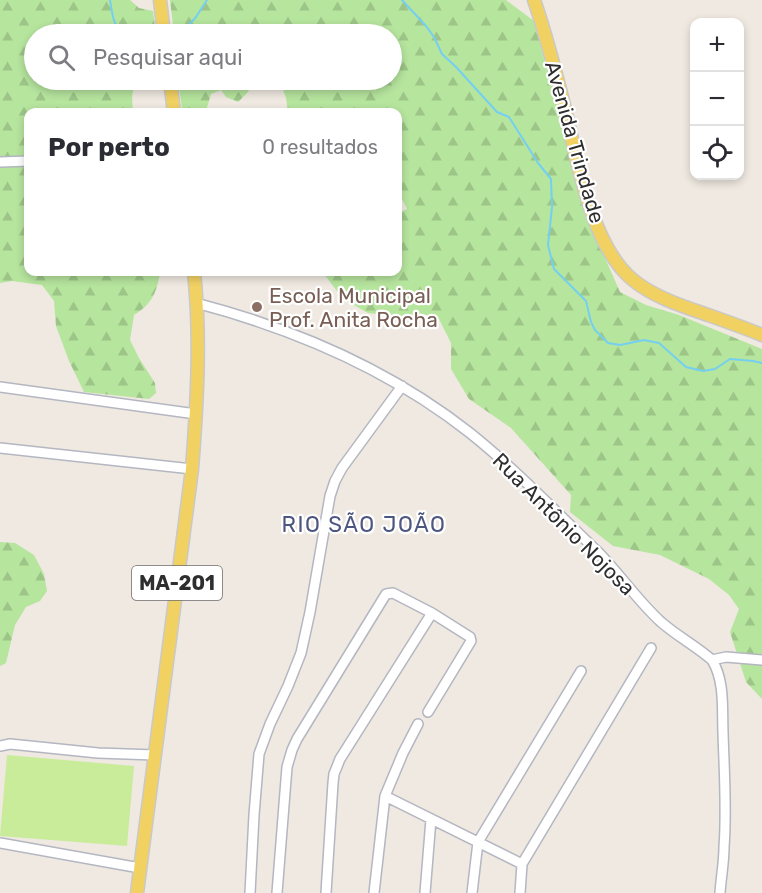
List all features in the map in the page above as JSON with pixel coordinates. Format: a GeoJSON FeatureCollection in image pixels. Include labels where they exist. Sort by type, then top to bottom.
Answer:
{"type":"FeatureCollection","features":[{"type":"Feature","properties":{"kind":"main road"},"geometry":{"type":"LineString","coordinates":[[160,0],[163,24]]}},
{"type":"Feature","properties":{"kind":"main road","name":"Avenida Trindade"},"geometry":{"type":"LineString","coordinates":[[534,0],[564,102],[589,202],[612,256],[633,280],[648,290],[670,301],[762,335]]}},
{"type":"Feature","properties":{"kind":"main road"},"geometry":{"type":"LineString","coordinates":[[171,90],[174,108]]}},
{"type":"Feature","properties":{"kind":"main road","name":"MA-201"},"geometry":{"type":"LineString","coordinates":[[136,893],[192,469],[197,344],[194,276]]}},
{"type":"Feature","properties":{"kind":"street"},"geometry":{"type":"LineString","coordinates":[[0,162],[24,161]]}},
{"type":"Feature","properties":{"kind":"street","name":"Rua Antônio Nojosa"},"geometry":{"type":"LineString","coordinates":[[196,303],[252,319],[321,346],[378,372],[469,432],[600,554],[659,620],[712,660]]}},
{"type":"Feature","properties":{"kind":"street"},"geometry":{"type":"LineString","coordinates":[[250,893],[259,753],[301,653],[334,481],[402,386]]}},
{"type":"Feature","properties":{"kind":"street"},"geometry":{"type":"LineString","coordinates":[[0,387],[196,414]]}},
{"type":"Feature","properties":{"kind":"street"},"geometry":{"type":"LineString","coordinates":[[0,448],[192,469]]}},
{"type":"Feature","properties":{"kind":"street"},"geometry":{"type":"LineString","coordinates":[[278,893],[287,767],[292,750],[386,594],[393,593],[432,613],[470,638],[471,641],[428,712]]}},
{"type":"Feature","properties":{"kind":"street"},"geometry":{"type":"LineString","coordinates":[[326,893],[333,783],[337,766],[432,613]]}},
{"type":"Feature","properties":{"kind":"street"},"geometry":{"type":"LineString","coordinates":[[520,893],[522,864],[651,648]]}},
{"type":"Feature","properties":{"kind":"street"},"geometry":{"type":"LineString","coordinates":[[720,893],[724,847],[724,775],[721,695],[719,678],[712,660],[726,657],[762,660]]}},
{"type":"Feature","properties":{"kind":"street"},"geometry":{"type":"LineString","coordinates":[[472,893],[478,842],[581,670]]}},
{"type":"Feature","properties":{"kind":"street"},"geometry":{"type":"LineString","coordinates":[[374,893],[385,796],[418,724]]}},
{"type":"Feature","properties":{"kind":"street"},"geometry":{"type":"LineString","coordinates":[[0,746],[10,744],[98,753],[155,755]]}},
{"type":"Feature","properties":{"kind":"street"},"geometry":{"type":"LineString","coordinates":[[385,796],[522,864]]}},
{"type":"Feature","properties":{"kind":"street"},"geometry":{"type":"LineString","coordinates":[[425,893],[431,819]]}},
{"type":"Feature","properties":{"kind":"street"},"geometry":{"type":"LineString","coordinates":[[0,843],[140,868]]}},
{"type":"Feature","properties":{"kind":"green space"},"geometry":{"type":"Polygon","coordinates":[[[0,0],[130,0],[139,8],[153,11],[155,24],[24,24],[24,90],[133,90],[133,108],[24,108],[24,276],[159,276],[153,297],[134,315],[130,340],[155,383],[156,393],[149,399],[84,392],[56,326],[54,301],[42,285],[12,281],[0,283],[0,0]]]}},
{"type":"Feature","properties":{"kind":"green space"},"geometry":{"type":"Polygon","coordinates":[[[170,0],[506,0],[534,21],[587,217],[620,292],[646,305],[679,315],[762,349],[762,699],[746,682],[730,632],[739,609],[729,595],[709,579],[660,555],[613,546],[570,512],[571,495],[511,428],[469,399],[451,369],[451,343],[439,319],[423,314],[404,317],[368,313],[343,299],[326,276],[402,276],[402,211],[407,209],[402,199],[402,108],[287,108],[283,90],[402,90],[402,24],[173,24],[170,0]]]}},
{"type":"Feature","properties":{"kind":"green space"},"geometry":{"type":"Polygon","coordinates":[[[179,90],[221,90],[211,94],[207,108],[182,108],[179,90]]]}},
{"type":"Feature","properties":{"kind":"green space"},"geometry":{"type":"Polygon","coordinates":[[[221,90],[249,90],[238,102],[226,97],[221,90]]]}},
{"type":"Feature","properties":{"kind":"green space"},"geometry":{"type":"Polygon","coordinates":[[[0,542],[15,543],[34,555],[44,574],[47,591],[40,601],[26,607],[15,625],[6,663],[0,666],[0,542]]]}},
{"type":"Feature","properties":{"kind":"green space"},"geometry":{"type":"Polygon","coordinates":[[[7,755],[134,766],[127,846],[0,836],[7,755]]]}},
{"type":"Feature","properties":{"kind":"waterway"},"geometry":{"type":"LineString","coordinates":[[110,0],[116,24]]}},
{"type":"Feature","properties":{"kind":"waterway"},"geometry":{"type":"LineString","coordinates":[[190,24],[207,0]]}},
{"type":"Feature","properties":{"kind":"waterway"},"geometry":{"type":"LineString","coordinates":[[402,0],[426,26],[442,54],[497,112],[509,117],[551,179],[552,207],[548,245],[554,269],[586,301],[595,330],[608,343],[620,345],[644,340],[659,343],[686,367],[703,371],[715,369],[730,359],[762,363]]}},
{"type":"Feature","properties":{"kind":"place","name":"Escola Municipal Prof. Anita Rocha"},"geometry":{"type":"Point","coordinates":[257,307]}},
{"type":"Feature","properties":{"kind":"district","name":"RIO SÃO JOÃO"},"geometry":{"type":"Point","coordinates":[364,524]}}]}
